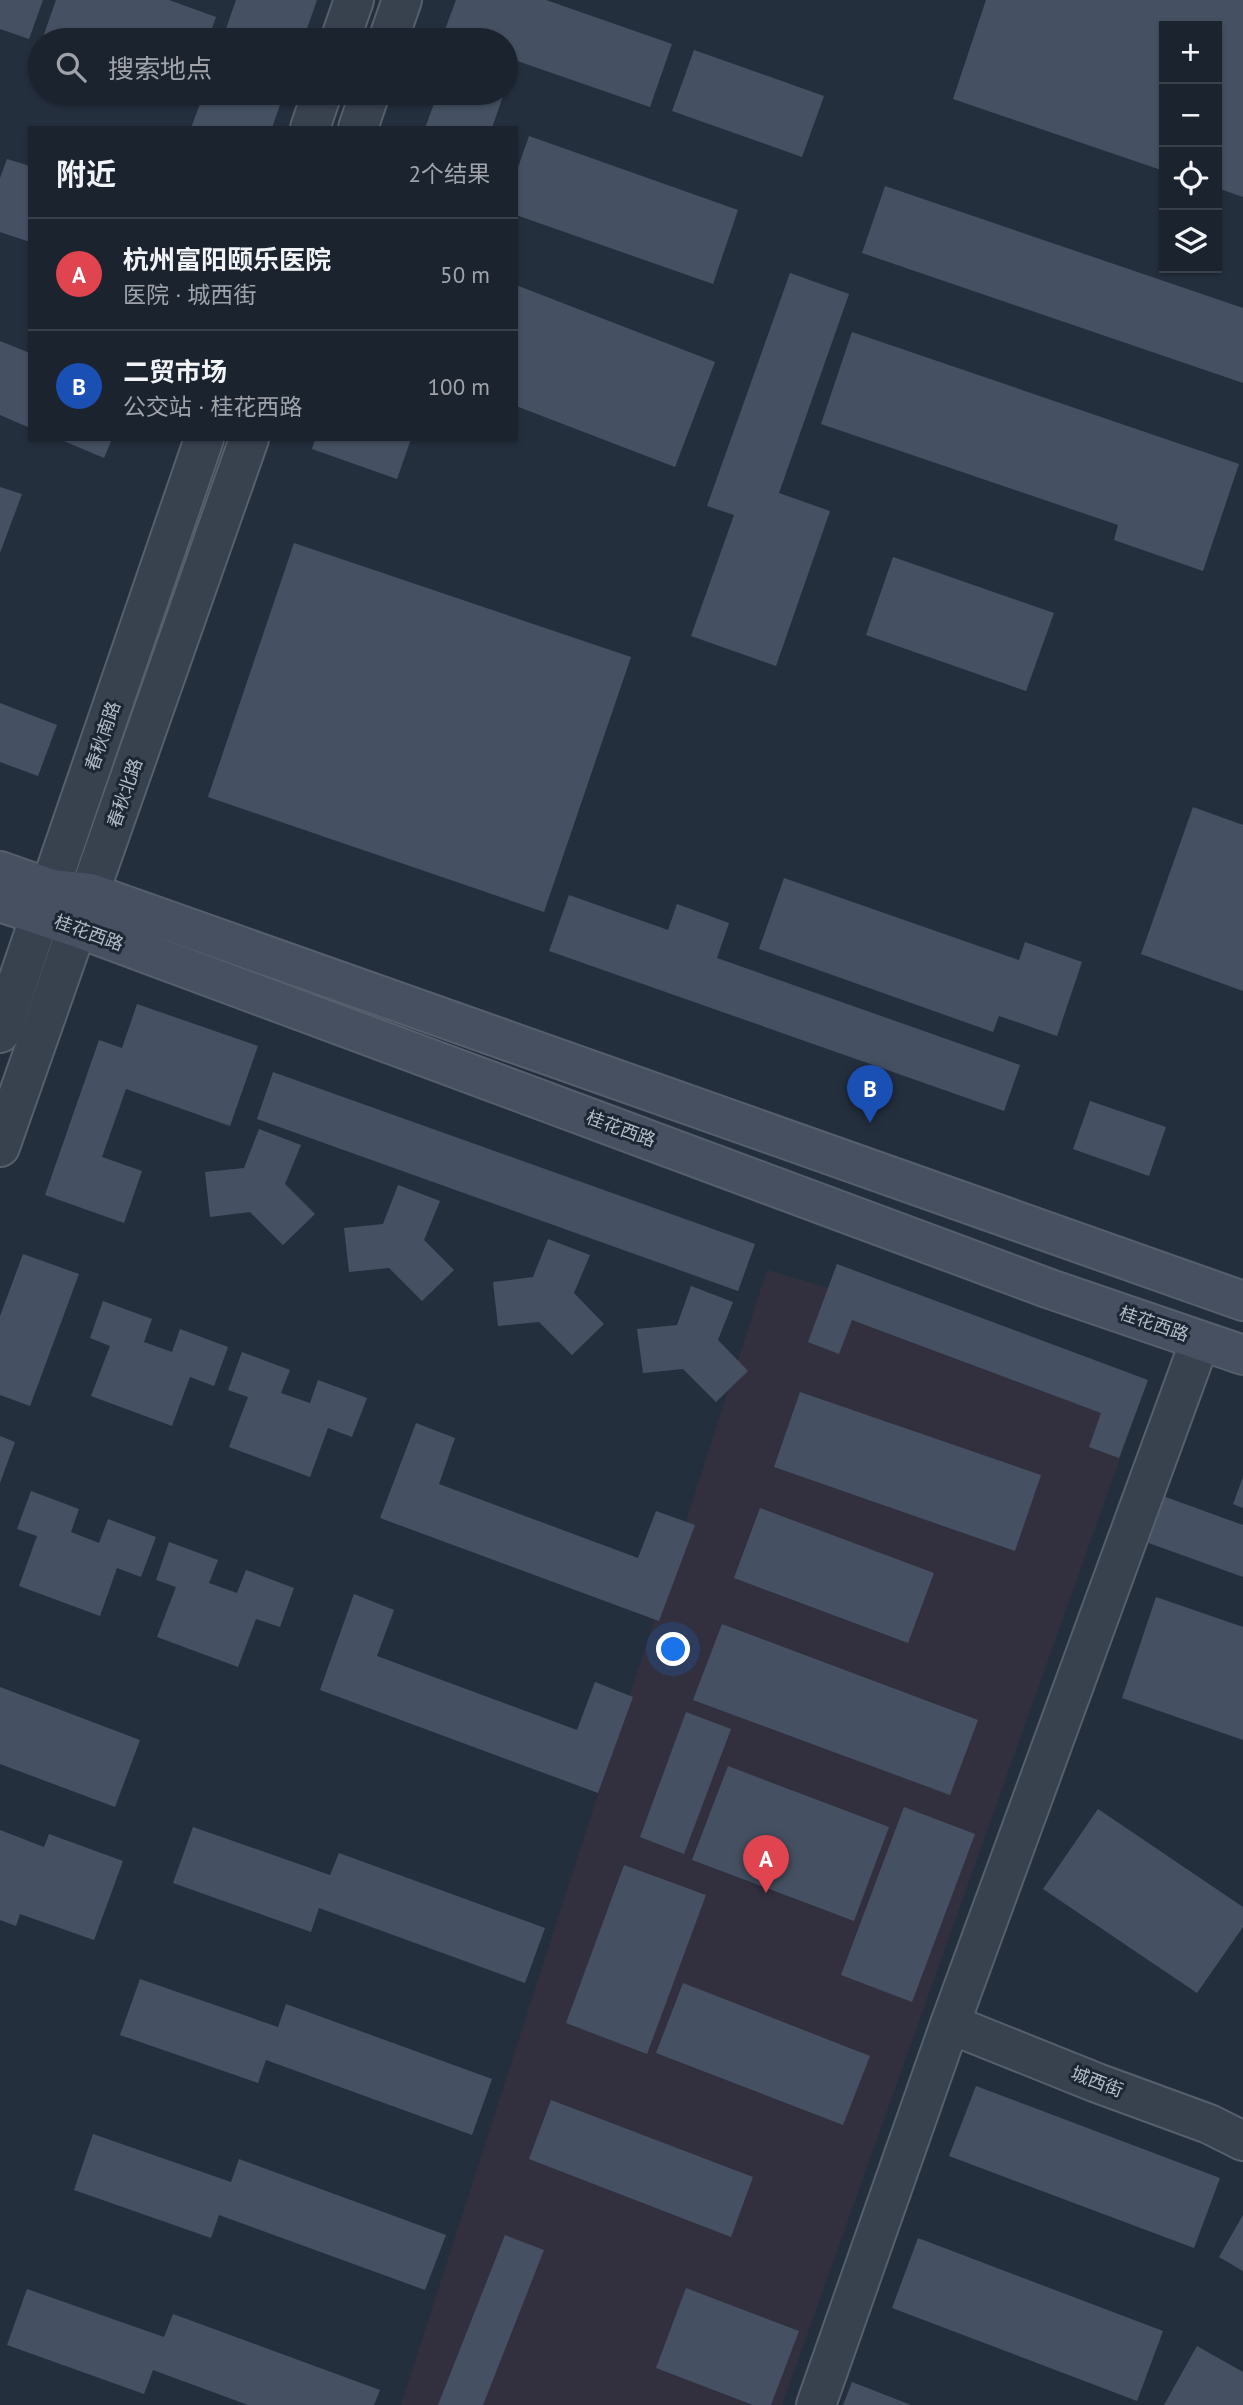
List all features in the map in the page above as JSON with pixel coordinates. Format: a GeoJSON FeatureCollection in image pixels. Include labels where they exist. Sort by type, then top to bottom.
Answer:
{"type":"FeatureCollection","features":[{"type":"Feature","properties":{"kind":"main road","name":"桂花西路"},"geometry":{"type":"LineString","coordinates":[[0,871],[46,903]]}},
{"type":"Feature","properties":{"kind":"main road","name":"桂花西路"},"geometry":{"type":"LineString","coordinates":[[0,902],[46,903],[84,911],[1243,1301]]}},
{"type":"Feature","properties":{"kind":"main road","name":"桂花西路"},"geometry":{"type":"LineString","coordinates":[[84,911],[1050,1289],[1243,1355]]}},
{"type":"Feature","properties":{"kind":"street"},"geometry":{"type":"LineString","coordinates":[[344,28],[354,0]]}},
{"type":"Feature","properties":{"kind":"street"},"geometry":{"type":"LineString","coordinates":[[392,28],[402,0]]}},
{"type":"Feature","properties":{"kind":"street"},"geometry":{"type":"LineString","coordinates":[[311,126],[318,105]]}},
{"type":"Feature","properties":{"kind":"street"},"geometry":{"type":"LineString","coordinates":[[359,126],[366,105]]}},
{"type":"Feature","properties":{"kind":"street","name":"春秋南路"},"geometry":{"type":"LineString","coordinates":[[0,1033],[203,441]]}},
{"type":"Feature","properties":{"kind":"street","name":"春秋北路"},"geometry":{"type":"LineString","coordinates":[[0,1147],[248,441]]}},
{"type":"Feature","properties":{"kind":"street"},"geometry":{"type":"LineString","coordinates":[[816,2405],[950,2024],[1200,1340]]}},
{"type":"Feature","properties":{"kind":"street","name":"城西街"},"geometry":{"type":"LineString","coordinates":[[950,2024],[1209,2124],[1243,2141]]}},
{"type":"Feature","properties":{"kind":"shaded area"},"geometry":{"type":"Polygon","coordinates":[[[767,1270],[1148,1380],[782,2405],[401,2405],[767,1270]]]}},
{"type":"Feature","properties":{"kind":"building"},"geometry":{"type":"Polygon","coordinates":[[[0,0],[43,0],[33,28],[28,28],[28,39],[0,29],[0,0]]]}},
{"type":"Feature","properties":{"kind":"building"},"geometry":{"type":"Polygon","coordinates":[[[56,0],[169,0],[216,17],[212,28],[46,28],[56,0]]]}},
{"type":"Feature","properties":{"kind":"building"},"geometry":{"type":"Polygon","coordinates":[[[236,0],[317,0],[307,28],[226,28],[236,0]]]}},
{"type":"Feature","properties":{"kind":"building"},"geometry":{"type":"Polygon","coordinates":[[[456,0],[546,0],[672,44],[650,107],[518,61],[518,28],[446,28],[456,0]]]}},
{"type":"Feature","properties":{"kind":"building"},"geometry":{"type":"Polygon","coordinates":[[[986,0],[1243,0],[1243,197],[1222,190],[1222,21],[1159,21],[1159,169],[953,99],[986,0]]]}},
{"type":"Feature","properties":{"kind":"building"},"geometry":{"type":"Polygon","coordinates":[[[694,50],[824,96],[802,157],[672,111],[694,50]]]}},
{"type":"Feature","properties":{"kind":"building"},"geometry":{"type":"Polygon","coordinates":[[[200,105],[280,105],[273,126],[192,126],[200,105]]]}},
{"type":"Feature","properties":{"kind":"building"},"geometry":{"type":"Polygon","coordinates":[[[434,105],[500,105],[493,126],[426,126],[434,105]]]}},
{"type":"Feature","properties":{"kind":"building"},"geometry":{"type":"Polygon","coordinates":[[[529,136],[738,210],[713,284],[518,216],[518,167],[529,136]]]}},
{"type":"Feature","properties":{"kind":"building"},"geometry":{"type":"Polygon","coordinates":[[[7,159],[28,165],[28,241],[0,232],[0,178],[7,159]]]}},
{"type":"Feature","properties":{"kind":"building"},"geometry":{"type":"Polygon","coordinates":[[[885,186],[1243,308],[1243,383],[862,253],[885,186]]]}},
{"type":"Feature","properties":{"kind":"building"},"geometry":{"type":"Polygon","coordinates":[[[790,273],[849,294],[779,493],[830,511],[776,666],[691,636],[734,515],[707,506],[790,273]]]}},
{"type":"Feature","properties":{"kind":"building"},"geometry":{"type":"Polygon","coordinates":[[[518,286],[715,362],[675,467],[518,407],[518,286]]]}},
{"type":"Feature","properties":{"kind":"building"},"geometry":{"type":"Polygon","coordinates":[[[852,332],[1239,464],[1203,571],[1114,540],[1118,525],[821,424],[852,332]]]}},
{"type":"Feature","properties":{"kind":"building"},"geometry":{"type":"Polygon","coordinates":[[[0,341],[28,352],[28,427],[0,415],[0,341]]]}},
{"type":"Feature","properties":{"kind":"building"},"geometry":{"type":"Polygon","coordinates":[[[64,441],[111,441],[104,458],[64,441]]]}},
{"type":"Feature","properties":{"kind":"building"},"geometry":{"type":"Polygon","coordinates":[[[314,441],[410,441],[397,479],[312,449],[314,441]]]}},
{"type":"Feature","properties":{"kind":"building"},"geometry":{"type":"Polygon","coordinates":[[[0,487],[22,494],[0,553],[0,487]]]}},
{"type":"Feature","properties":{"kind":"building"},"geometry":{"type":"Polygon","coordinates":[[[294,543],[631,657],[544,912],[208,797],[294,543]]]}},
{"type":"Feature","properties":{"kind":"building"},"geometry":{"type":"Polygon","coordinates":[[[893,557],[1054,613],[1026,691],[866,635],[893,557]]]}},
{"type":"Feature","properties":{"kind":"building"},"geometry":{"type":"Polygon","coordinates":[[[0,703],[57,725],[38,776],[0,762],[0,703]]]}},
{"type":"Feature","properties":{"kind":"building"},"geometry":{"type":"Polygon","coordinates":[[[1193,807],[1243,825],[1243,991],[1141,954],[1193,807]]]}},
{"type":"Feature","properties":{"kind":"building"},"geometry":{"type":"Polygon","coordinates":[[[784,878],[1019,960],[1025,942],[1082,962],[1057,1036],[999,1016],[993,1032],[759,949],[784,878]]]}},
{"type":"Feature","properties":{"kind":"building"},"geometry":{"type":"Polygon","coordinates":[[[569,895],[668,930],[677,904],[729,923],[717,958],[1020,1065],[1004,1111],[549,951],[569,895]]]}},
{"type":"Feature","properties":{"kind":"building"},"geometry":{"type":"Polygon","coordinates":[[[137,1004],[258,1046],[230,1126],[126,1089],[102,1157],[142,1171],[124,1223],[45,1195],[99,1040],[122,1048],[137,1004]]]}},
{"type":"Feature","properties":{"kind":"building"},"geometry":{"type":"Polygon","coordinates":[[[273,1072],[755,1244],[738,1291],[257,1119],[273,1072]]]}},
{"type":"Feature","properties":{"kind":"building"},"geometry":{"type":"Polygon","coordinates":[[[1090,1101],[1166,1127],[1149,1176],[1073,1149],[1090,1101]]]}},
{"type":"Feature","properties":{"kind":"building"},"geometry":{"type":"Polygon","coordinates":[[[259,1129],[301,1145],[285,1184],[315,1214],[283,1245],[250,1212],[210,1217],[205,1172],[244,1168],[259,1129]]]}},
{"type":"Feature","properties":{"kind":"building"},"geometry":{"type":"Polygon","coordinates":[[[398,1185],[440,1201],[424,1240],[454,1270],[422,1301],[389,1268],[349,1272],[344,1228],[383,1224],[398,1185]]]}},
{"type":"Feature","properties":{"kind":"building"},"geometry":{"type":"Polygon","coordinates":[[[548,1239],[590,1255],[574,1293],[604,1324],[572,1355],[539,1322],[498,1326],[493,1282],[533,1277],[548,1239]]]}},
{"type":"Feature","properties":{"kind":"building"},"geometry":{"type":"Polygon","coordinates":[[[23,1254],[79,1274],[30,1406],[0,1395],[0,1316],[23,1254]]]}},
{"type":"Feature","properties":{"kind":"building"},"geometry":{"type":"Polygon","coordinates":[[[837,1264],[1148,1380],[1119,1458],[1089,1447],[1101,1413],[852,1320],[839,1354],[808,1342],[837,1264]]]}},
{"type":"Feature","properties":{"kind":"building"},"geometry":{"type":"Polygon","coordinates":[[[691,1286],[733,1302],[718,1340],[748,1371],[716,1402],[683,1369],[643,1373],[637,1329],[677,1325],[691,1286]]]}},
{"type":"Feature","properties":{"kind":"building"},"geometry":{"type":"Polygon","coordinates":[[[103,1301],[152,1319],[144,1342],[172,1352],[180,1329],[228,1347],[214,1386],[190,1377],[172,1426],[91,1396],[110,1346],[90,1338],[103,1301]]]}},
{"type":"Feature","properties":{"kind":"building"},"geometry":{"type":"Polygon","coordinates":[[[242,1352],[290,1370],[281,1393],[310,1403],[318,1380],[367,1398],[352,1437],[328,1428],[310,1477],[229,1447],[248,1397],[228,1390],[242,1352]]]}},
{"type":"Feature","properties":{"kind":"building"},"geometry":{"type":"Polygon","coordinates":[[[800,1392],[1041,1475],[1015,1551],[774,1467],[800,1392]]]}},
{"type":"Feature","properties":{"kind":"building"},"geometry":{"type":"Polygon","coordinates":[[[416,1423],[455,1438],[439,1484],[638,1558],[656,1511],[695,1525],[659,1621],[380,1518],[416,1423]]]}},
{"type":"Feature","properties":{"kind":"building"},"geometry":{"type":"Polygon","coordinates":[[[0,1436],[15,1442],[0,1483],[0,1436]]]}},
{"type":"Feature","properties":{"kind":"building"},"geometry":{"type":"Polygon","coordinates":[[[1243,1477],[1243,1508],[1233,1504],[1243,1477]]]}},
{"type":"Feature","properties":{"kind":"building"},"geometry":{"type":"Polygon","coordinates":[[[31,1491],[79,1509],[71,1532],[99,1543],[108,1519],[156,1537],[141,1577],[117,1568],[100,1616],[19,1586],[37,1536],[17,1529],[31,1491]]]}},
{"type":"Feature","properties":{"kind":"building"},"geometry":{"type":"Polygon","coordinates":[[[1160,1495],[1243,1525],[1243,1577],[1143,1541],[1160,1495]]]}},
{"type":"Feature","properties":{"kind":"building"},"geometry":{"type":"Polygon","coordinates":[[[760,1508],[934,1573],[908,1643],[734,1578],[760,1508]]]}},
{"type":"Feature","properties":{"kind":"building"},"geometry":{"type":"Polygon","coordinates":[[[169,1542],[218,1560],[209,1583],[237,1593],[246,1570],[294,1588],[280,1627],[256,1619],[238,1667],[157,1637],[176,1587],[156,1580],[169,1542]]]}},
{"type":"Feature","properties":{"kind":"building"},"geometry":{"type":"Polygon","coordinates":[[[354,1594],[394,1610],[377,1656],[577,1730],[595,1682],[633,1697],[598,1793],[320,1690],[354,1594]]]}},
{"type":"Feature","properties":{"kind":"building"},"geometry":{"type":"Polygon","coordinates":[[[1156,1597],[1243,1627],[1243,1740],[1122,1698],[1156,1597]]]}},
{"type":"Feature","properties":{"kind":"building"},"geometry":{"type":"Polygon","coordinates":[[[722,1624],[978,1720],[950,1795],[693,1700],[722,1624]]]}},
{"type":"Feature","properties":{"kind":"building"},"geometry":{"type":"Polygon","coordinates":[[[0,1687],[140,1740],[115,1807],[0,1764],[0,1687]]]}},
{"type":"Feature","properties":{"kind":"building"},"geometry":{"type":"Polygon","coordinates":[[[686,1712],[731,1729],[684,1854],[640,1837],[686,1712]]]}},
{"type":"Feature","properties":{"kind":"building"},"geometry":{"type":"Polygon","coordinates":[[[728,1766],[889,1827],[854,1921],[692,1860],[728,1766]]]}},
{"type":"Feature","properties":{"kind":"building"},"geometry":{"type":"Polygon","coordinates":[[[904,1807],[975,1834],[912,2002],[841,1975],[904,1807]]]}},
{"type":"Feature","properties":{"kind":"building"},"geometry":{"type":"Polygon","coordinates":[[[1098,1809],[1243,1907],[1243,1927],[1197,1993],[1043,1889],[1098,1809]]]}},
{"type":"Feature","properties":{"kind":"building"},"geometry":{"type":"Polygon","coordinates":[[[193,1827],[330,1875],[339,1853],[545,1928],[525,1983],[319,1908],[311,1932],[173,1883],[193,1827]]]}},
{"type":"Feature","properties":{"kind":"building"},"geometry":{"type":"Polygon","coordinates":[[[0,1830],[44,1847],[49,1834],[123,1861],[94,1940],[20,1914],[16,1926],[0,1920],[0,1830]]]}},
{"type":"Feature","properties":{"kind":"building"},"geometry":{"type":"Polygon","coordinates":[[[624,1865],[706,1895],[647,2054],[566,2023],[624,1865]]]}},
{"type":"Feature","properties":{"kind":"building"},"geometry":{"type":"Polygon","coordinates":[[[140,1979],[278,2027],[286,2004],[492,2079],[472,2135],[266,2060],[258,2083],[120,2035],[140,1979]]]}},
{"type":"Feature","properties":{"kind":"building"},"geometry":{"type":"Polygon","coordinates":[[[683,1983],[870,2056],[843,2125],[656,2053],[683,1983]]]}},
{"type":"Feature","properties":{"kind":"building"},"geometry":{"type":"Polygon","coordinates":[[[976,2086],[1220,2178],[1194,2248],[949,2156],[976,2086]]]}},
{"type":"Feature","properties":{"kind":"building"},"geometry":{"type":"Polygon","coordinates":[[[551,2100],[753,2177],[731,2237],[529,2159],[551,2100]]]}},
{"type":"Feature","properties":{"kind":"building"},"geometry":{"type":"Polygon","coordinates":[[[93,2134],[231,2182],[239,2159],[446,2235],[425,2290],[219,2215],[211,2238],[74,2190],[93,2134]]]}},
{"type":"Feature","properties":{"kind":"building"},"geometry":{"type":"Polygon","coordinates":[[[1243,2215],[1243,2271],[1219,2257],[1243,2215]]]}},
{"type":"Feature","properties":{"kind":"building"},"geometry":{"type":"Polygon","coordinates":[[[505,2235],[544,2250],[483,2405],[438,2405],[505,2235]]]}},
{"type":"Feature","properties":{"kind":"building"},"geometry":{"type":"Polygon","coordinates":[[[918,2238],[1163,2331],[1137,2401],[892,2308],[918,2238]]]}},
{"type":"Feature","properties":{"kind":"building"},"geometry":{"type":"Polygon","coordinates":[[[686,2288],[799,2331],[771,2405],[753,2405],[656,2368],[686,2288]]]}},
{"type":"Feature","properties":{"kind":"building"},"geometry":{"type":"Polygon","coordinates":[[[27,2289],[164,2337],[173,2314],[380,2390],[374,2405],[248,2405],[153,2370],[144,2394],[7,2345],[27,2289]]]}},
{"type":"Feature","properties":{"kind":"building"},"geometry":{"type":"Polygon","coordinates":[[[1197,2346],[1243,2372],[1243,2405],[1164,2405],[1197,2346]]]}},
{"type":"Feature","properties":{"kind":"building"},"geometry":{"type":"Polygon","coordinates":[[[852,2382],[911,2405],[843,2405],[852,2382]]]}},
{"type":"Feature","properties":{"kind":"place","name":"二贸市场"},"geometry":{"type":"Point","coordinates":[870,1123]}},
{"type":"Feature","properties":{"kind":"place","name":"杭州富阳颐乐医院"},"geometry":{"type":"Point","coordinates":[766,1893]}}]}
